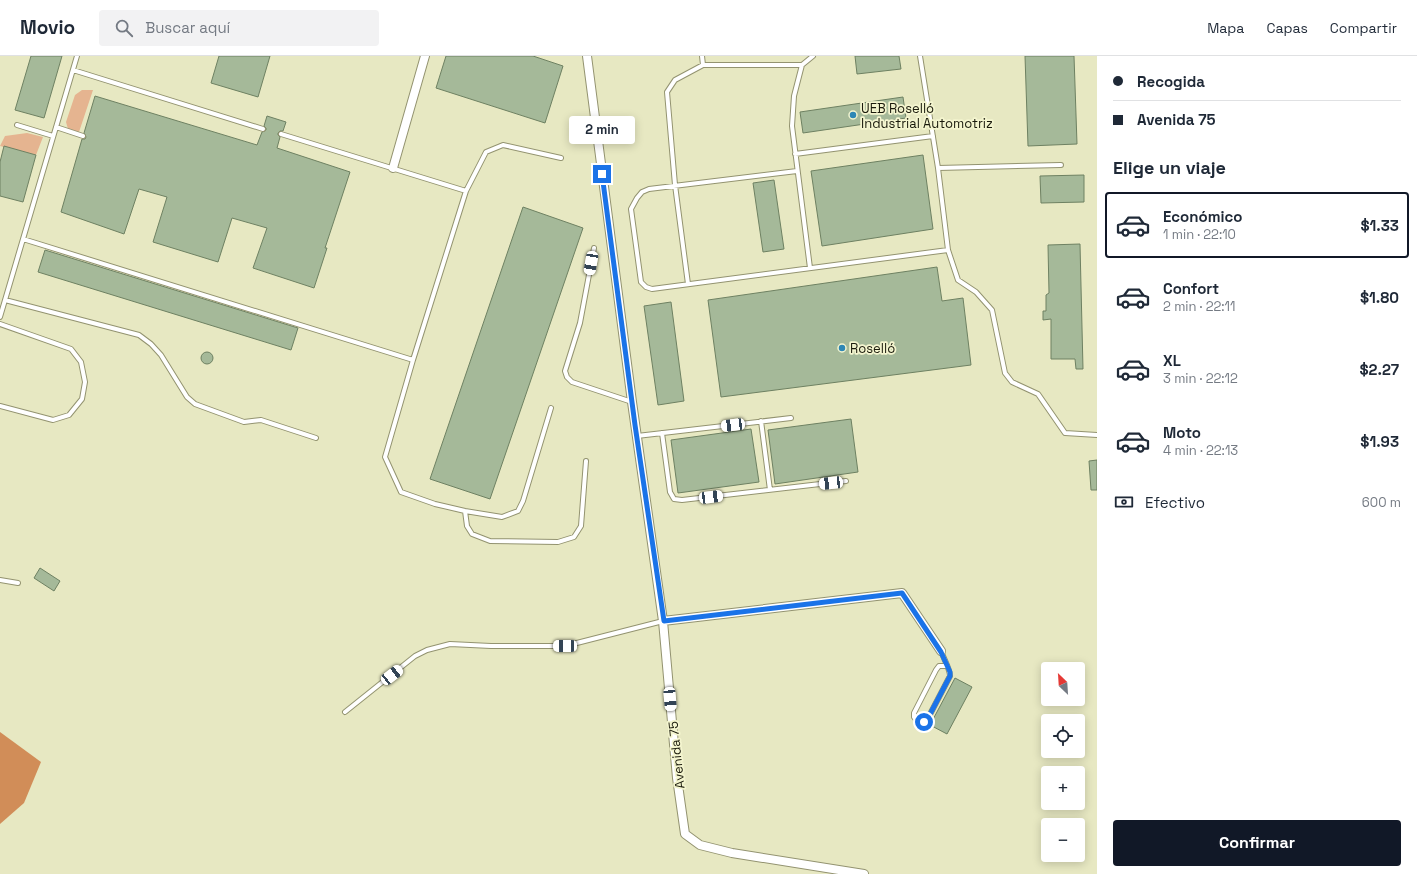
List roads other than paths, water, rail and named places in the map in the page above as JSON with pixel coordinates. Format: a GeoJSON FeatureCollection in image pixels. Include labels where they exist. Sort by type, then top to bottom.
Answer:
{"type":"FeatureCollection","features":[{"type":"Feature","properties":{"kind":"street"},"geometry":{"type":"LineString","coordinates":[[393,168],[425,56]]}},
{"type":"Feature","properties":{"kind":"street","name":"Avenida 75"},"geometry":{"type":"LineString","coordinates":[[587,56],[632,402],[664,621],[677,778],[686,834],[700,845],[732,853],[864,874]]}},
{"type":"Feature","properties":{"kind":"street"},"geometry":{"type":"LineString","coordinates":[[664,621],[902,593],[941,652]]}},
{"type":"Feature","properties":{"kind":"lane"},"geometry":{"type":"LineString","coordinates":[[0,317],[77,56]]}},
{"type":"Feature","properties":{"kind":"lane"},"geometry":{"type":"LineString","coordinates":[[702,56],[703,65]]}},
{"type":"Feature","properties":{"kind":"lane"},"geometry":{"type":"LineString","coordinates":[[810,268],[794,154],[792,126],[794,96],[802,65],[813,56]]}},
{"type":"Feature","properties":{"kind":"lane"},"geometry":{"type":"LineString","coordinates":[[920,56],[938,168],[948,250],[958,280],[976,292],[992,310],[1005,373],[1012,382],[1038,394],[1065,433],[1097,435]]}},
{"type":"Feature","properties":{"kind":"lane"},"geometry":{"type":"LineString","coordinates":[[688,284],[675,185],[667,92],[675,80],[703,65],[802,65]]}},
{"type":"Feature","properties":{"kind":"lane"},"geometry":{"type":"LineString","coordinates":[[73,70],[263,129]]}},
{"type":"Feature","properties":{"kind":"lane"},"geometry":{"type":"LineString","coordinates":[[17,125],[54,136]]}},
{"type":"Feature","properties":{"kind":"lane"},"geometry":{"type":"LineString","coordinates":[[56,128],[83,136]]}},
{"type":"Feature","properties":{"kind":"lane"},"geometry":{"type":"LineString","coordinates":[[281,134],[466,191]]}},
{"type":"Feature","properties":{"kind":"lane"},"geometry":{"type":"LineString","coordinates":[[794,154],[933,136]]}},
{"type":"Feature","properties":{"kind":"lane"},"geometry":{"type":"LineString","coordinates":[[551,408],[523,501],[518,511],[502,517],[465,511],[436,504],[402,492],[385,456],[413,360],[466,191],[486,152],[503,145],[561,158]]}},
{"type":"Feature","properties":{"kind":"lane"},"geometry":{"type":"LineString","coordinates":[[938,168],[1062,165]]}},
{"type":"Feature","properties":{"kind":"lane"},"geometry":{"type":"LineString","coordinates":[[797,170],[649,188],[642,192],[631,209],[641,282],[646,287],[652,289],[948,250]]}},
{"type":"Feature","properties":{"kind":"lane"},"geometry":{"type":"LineString","coordinates":[[23,239],[413,360]]}},
{"type":"Feature","properties":{"kind":"lane"},"geometry":{"type":"LineString","coordinates":[[594,248],[580,323],[565,371],[567,377],[572,382],[632,402]]}},
{"type":"Feature","properties":{"kind":"lane"},"geometry":{"type":"LineString","coordinates":[[5,300],[139,335],[151,344],[161,355],[187,397],[195,404],[244,422],[261,420],[316,438]]}},
{"type":"Feature","properties":{"kind":"lane"},"geometry":{"type":"LineString","coordinates":[[0,324],[71,349],[81,362],[85,382],[82,399],[70,415],[53,420],[0,406]]}},
{"type":"Feature","properties":{"kind":"lane"},"geometry":{"type":"LineString","coordinates":[[637,436],[791,418]]}},
{"type":"Feature","properties":{"kind":"lane"},"geometry":{"type":"LineString","coordinates":[[761,421],[770,490]]}},
{"type":"Feature","properties":{"kind":"lane"},"geometry":{"type":"LineString","coordinates":[[662,433],[670,492],[674,499],[682,500],[846,481]]}},
{"type":"Feature","properties":{"kind":"lane"},"geometry":{"type":"LineString","coordinates":[[465,511],[467,526],[472,534],[490,541],[558,542],[574,537],[581,526],[586,461]]}},
{"type":"Feature","properties":{"kind":"lane"},"geometry":{"type":"LineString","coordinates":[[0,580],[18,582]]}},
{"type":"Feature","properties":{"kind":"lane"},"geometry":{"type":"LineString","coordinates":[[345,712],[415,656],[427,650],[450,644],[491,646],[565,646],[664,621]]}},
{"type":"Feature","properties":{"kind":"lane"},"geometry":{"type":"LineString","coordinates":[[941,652],[949,669],[950,676],[927,720],[920,722],[914,717],[914,713],[936,670],[939,666],[947,666]]}},
{"type":"Feature","properties":{"kind":"place","name":"UEB Roselló Industrial Automotriz"},"geometry":{"type":"Point","coordinates":[853,115]}},
{"type":"Feature","properties":{"kind":"place","name":"Roselló"},"geometry":{"type":"Point","coordinates":[842,348]}}]}
